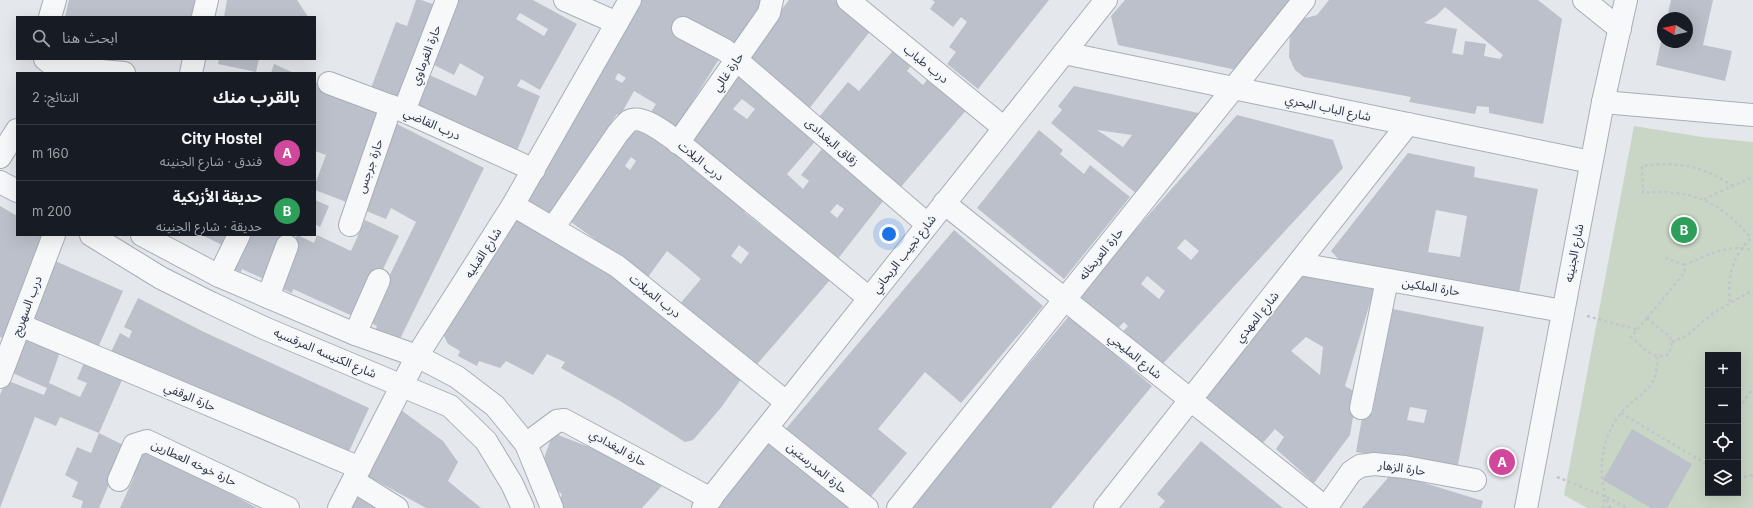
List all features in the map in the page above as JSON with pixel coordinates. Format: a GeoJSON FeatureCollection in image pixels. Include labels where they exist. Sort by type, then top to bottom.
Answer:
{"type":"FeatureCollection","features":[{"type":"Feature","properties":{"kind":"street"},"geometry":{"type":"LineString","coordinates":[[50,16],[55,0]]}},
{"type":"Feature","properties":{"kind":"street"},"geometry":{"type":"LineString","coordinates":[[203,16],[207,0]]}},
{"type":"Feature","properties":{"kind":"street","name":"حارة الغرماوي"},"geometry":{"type":"LineString","coordinates":[[398,108],[447,0]]}},
{"type":"Feature","properties":{"kind":"street"},"geometry":{"type":"LineString","coordinates":[[565,0],[617,23]]}},
{"type":"Feature","properties":{"kind":"street","name":"شارع القبليه"},"geometry":{"type":"LineString","coordinates":[[340,508],[417,356],[534,170],[630,0]]}},
{"type":"Feature","properties":{"kind":"street","name":"حارة غالي"},"geometry":{"type":"LineString","coordinates":[[678,142],[769,13],[772,0]]}},
{"type":"Feature","properties":{"kind":"street","name":"شارع نجيب الريحاني"},"geometry":{"type":"LineString","coordinates":[[707,503],[1106,0]]}},
{"type":"Feature","properties":{"kind":"street","name":"حارة العربخانه"},"geometry":{"type":"LineString","coordinates":[[898,508],[1304,0]]}},
{"type":"Feature","properties":{"kind":"street"},"geometry":{"type":"LineString","coordinates":[[1584,0],[1620,29]]}},
{"type":"Feature","properties":{"kind":"street","name":"شارع الجنينه"},"geometry":{"type":"LineString","coordinates":[[1526,508],[1591,162],[1626,0]]}},
{"type":"Feature","properties":{"kind":"street","name":"درب طباب"},"geometry":{"type":"LineString","coordinates":[[856,2],[1004,128]]}},
{"type":"Feature","properties":{"kind":"street","name":"زقاق البغدادى"},"geometry":{"type":"LineString","coordinates":[[683,28],[725,50],[927,224]]}},
{"type":"Feature","properties":{"kind":"street","name":"شارع الباب البحري"},"geometry":{"type":"LineString","coordinates":[[1064,53],[1591,162]]}},
{"type":"Feature","properties":{"kind":"street"},"geometry":{"type":"LineString","coordinates":[[192,72],[194,60]]}},
{"type":"Feature","properties":{"kind":"street"},"geometry":{"type":"LineString","coordinates":[[51,66],[114,72]]}},
{"type":"Feature","properties":{"kind":"street","name":"درب القاضي"},"geometry":{"type":"LineString","coordinates":[[329,83],[398,108],[534,170]]}},
{"type":"Feature","properties":{"kind":"street"},"geometry":{"type":"LineString","coordinates":[[1603,102],[1753,115]]}},
{"type":"Feature","properties":{"kind":"street","name":"حارة جرجس"},"geometry":{"type":"LineString","coordinates":[[350,225],[398,108]]}},
{"type":"Feature","properties":{"kind":"street","name":"درب البلات"},"geometry":{"type":"LineString","coordinates":[[552,228],[618,133],[629,122],[635,119],[649,123],[678,142],[869,298]]}},
{"type":"Feature","properties":{"kind":"street","name":"شارع المهدي"},"geometry":{"type":"LineString","coordinates":[[1105,508],[1408,124]]}},
{"type":"Feature","properties":{"kind":"street"},"geometry":{"type":"LineString","coordinates":[[5,157],[16,132]]}},
{"type":"Feature","properties":{"kind":"street"},"geometry":{"type":"LineString","coordinates":[[0,182],[16,190]]}},
{"type":"Feature","properties":{"kind":"street","name":"شارع المليجي"},"geometry":{"type":"LineString","coordinates":[[944,203],[1326,508]]}},
{"type":"Feature","properties":{"kind":"street","name":"درب المبلات"},"geometry":{"type":"LineString","coordinates":[[513,205],[617,266],[786,402]]}},
{"type":"Feature","properties":{"kind":"street","name":"درب السهريج"},"geometry":{"type":"LineString","coordinates":[[0,377],[11,337],[54,236]]}},
{"type":"Feature","properties":{"kind":"street","name":"شارع الكنيسه المرقسيه"},"geometry":{"type":"LineString","coordinates":[[93,236],[161,278],[211,303],[264,328],[450,406],[486,441],[512,484],[523,508]]}},
{"type":"Feature","properties":{"kind":"street"},"geometry":{"type":"LineString","coordinates":[[144,236],[219,276],[355,334],[417,356],[457,377],[495,406],[526,444],[552,508]]}},
{"type":"Feature","properties":{"kind":"street"},"geometry":{"type":"LineString","coordinates":[[219,276],[238,236]]}},
{"type":"Feature","properties":{"kind":"street"},"geometry":{"type":"LineString","coordinates":[[268,297],[287,246]]}},
{"type":"Feature","properties":{"kind":"street","name":"حارة الملكين"},"geometry":{"type":"LineString","coordinates":[[1299,264],[1563,312]]}},
{"type":"Feature","properties":{"kind":"street"},"geometry":{"type":"LineString","coordinates":[[355,334],[379,280]]}},
{"type":"Feature","properties":{"kind":"street"},"geometry":{"type":"LineString","coordinates":[[1361,408],[1387,280]]}},
{"type":"Feature","properties":{"kind":"street","name":"حارة الوقفي"},"geometry":{"type":"LineString","coordinates":[[11,337],[357,474],[397,508]]}},
{"type":"Feature","properties":{"kind":"street","name":"حارة البغدادي"},"geometry":{"type":"LineString","coordinates":[[526,444],[558,421],[564,420],[707,503]]}},
{"type":"Feature","properties":{"kind":"street","name":"حارة المدرستين"},"geometry":{"type":"LineString","coordinates":[[767,428],[867,508]]}},
{"type":"Feature","properties":{"kind":"street","name":"حارة خوخه العطارين"},"geometry":{"type":"LineString","coordinates":[[119,480],[134,445],[147,441],[288,508]]}},
{"type":"Feature","properties":{"kind":"street","name":"حارة الزهار"},"geometry":{"type":"LineString","coordinates":[[1326,508],[1351,472],[1360,466],[1374,464],[1405,467],[1475,480]]}},
{"type":"Feature","properties":{"kind":"path"},"geometry":{"type":"LineString","coordinates":[[1730,302],[1728,287],[1734,260],[1742,248],[1752,238],[1730,215],[1704,199],[1673,192],[1643,193],[1642,166],[1661,163],[1680,164],[1699,168],[1717,176],[1733,186]]}},
{"type":"Feature","properties":{"kind":"path"},"geometry":{"type":"LineString","coordinates":[[1704,199],[1753,177]]}},
{"type":"Feature","properties":{"kind":"path"},"geometry":{"type":"LineString","coordinates":[[1666,258],[1684,265],[1719,250],[1742,248],[1753,250]]}},
{"type":"Feature","properties":{"kind":"path"},"geometry":{"type":"LineString","coordinates":[[1647,318],[1666,333],[1672,342],[1672,347],[1667,355],[1657,357],[1632,337],[1647,318],[1685,272],[1684,265]]}},
{"type":"Feature","properties":{"kind":"path"},"geometry":{"type":"LineString","coordinates":[[1672,342],[1686,336],[1713,313],[1753,290]]}},
{"type":"Feature","properties":{"kind":"path"},"geometry":{"type":"LineString","coordinates":[[1563,312],[1614,322],[1638,330]]}},
{"type":"Feature","properties":{"kind":"path"},"geometry":{"type":"LineString","coordinates":[[1603,508],[1604,496],[1601,479],[1605,444],[1621,413],[1647,390],[1652,383],[1656,375],[1657,357]]}},
{"type":"Feature","properties":{"kind":"path"},"geometry":{"type":"LineString","coordinates":[[1741,405],[1753,388]]}},
{"type":"Feature","properties":{"kind":"path"},"geometry":{"type":"LineString","coordinates":[[1621,413],[1705,463]]}},
{"type":"Feature","properties":{"kind":"path"},"geometry":{"type":"LineString","coordinates":[[1533,470],[1567,480],[1628,508]]}},
{"type":"Feature","properties":{"kind":"path"},"geometry":{"type":"LineString","coordinates":[[1741,477],[1753,474]]}},
{"type":"Feature","properties":{"kind":"path"},"geometry":{"type":"LineString","coordinates":[[1604,496],[1610,508]]}},
{"type":"Feature","properties":{"kind":"green space"},"geometry":{"type":"Polygon","coordinates":[[[1634,126],[1702,137],[1753,142],[1753,508],[1587,508],[1564,495],[1634,126]]]}},
{"type":"Feature","properties":{"kind":"building"},"geometry":{"type":"Polygon","coordinates":[[[69,0],[201,0],[197,16],[65,16],[69,0]]]}},
{"type":"Feature","properties":{"kind":"building"},"geometry":{"type":"Polygon","coordinates":[[[227,0],[297,0],[307,16],[224,16],[227,0]]]}},
{"type":"Feature","properties":{"kind":"building"},"geometry":{"type":"Polygon","coordinates":[[[416,0],[421,0],[438,6],[404,100],[371,88],[396,22],[407,26],[416,0]]]}},
{"type":"Feature","properties":{"kind":"building"},"geometry":{"type":"Polygon","coordinates":[[[451,0],[533,0],[577,24],[540,90],[521,79],[517,86],[540,96],[516,153],[410,105],[425,73],[476,96],[484,77],[460,63],[454,75],[426,61],[451,0]],[[520,13],[516,19],[544,36],[548,29],[520,13]]]}},
{"type":"Feature","properties":{"kind":"building"},"geometry":{"type":"Polygon","coordinates":[[[640,0],[766,0],[735,49],[684,17],[676,28],[721,56],[674,131],[650,114],[656,104],[634,91],[620,116],[617,114],[552,216],[521,196],[640,0]],[[618,73],[615,79],[622,83],[626,78],[618,73]]]}},
{"type":"Feature","properties":{"kind":"building"},"geometry":{"type":"Polygon","coordinates":[[[789,0],[835,0],[872,29],[808,110],[744,57],[789,0]]]}},
{"type":"Feature","properties":{"kind":"building"},"geometry":{"type":"Polygon","coordinates":[[[932,0],[1049,0],[978,89],[947,64],[956,52],[949,47],[967,22],[961,17],[953,27],[930,9],[935,2],[932,0]]]}},
{"type":"Feature","properties":{"kind":"building"},"geometry":{"type":"Polygon","coordinates":[[[1125,0],[1290,0],[1237,70],[1118,45],[1111,16],[1125,0]]]}},
{"type":"Feature","properties":{"kind":"building"},"geometry":{"type":"Polygon","coordinates":[[[1329,0],[1538,0],[1562,19],[1543,124],[1489,113],[1489,107],[1477,106],[1475,114],[1409,102],[1411,97],[1304,77],[1295,70],[1289,57],[1290,31],[1302,19],[1317,15],[1329,0]],[[1445,7],[1436,16],[1424,23],[1457,29],[1452,53],[1463,55],[1465,41],[1486,44],[1484,56],[1500,59],[1503,55],[1445,7]]]}},
{"type":"Feature","properties":{"kind":"building"},"geometry":{"type":"Polygon","coordinates":[[[1671,0],[1713,0],[1703,45],[1732,51],[1725,81],[1656,65],[1660,48],[1693,48],[1693,12],[1668,12],[1671,0]]]}},
{"type":"Feature","properties":{"kind":"building"},"geometry":{"type":"Polygon","coordinates":[[[897,46],[915,61],[907,71],[923,85],[930,76],[968,108],[900,188],[819,117],[848,82],[859,91],[897,46]]]}},
{"type":"Feature","properties":{"kind":"building"},"geometry":{"type":"Polygon","coordinates":[[[219,60],[259,60],[256,72],[218,64],[219,60]]]}},
{"type":"Feature","properties":{"kind":"building"},"geometry":{"type":"Polygon","coordinates":[[[274,64],[292,72],[271,72],[274,64]]]}},
{"type":"Feature","properties":{"kind":"building"},"geometry":{"type":"Polygon","coordinates":[[[737,69],[819,137],[787,174],[803,189],[809,181],[801,175],[825,145],[887,196],[833,265],[684,139],[737,69]],[[742,99],[733,109],[747,119],[755,109],[742,99]],[[837,204],[830,212],[837,218],[844,209],[837,204]]]}},
{"type":"Feature","properties":{"kind":"building"},"geometry":{"type":"Polygon","coordinates":[[[316,82],[386,111],[349,203],[316,190],[316,181],[326,155],[316,151],[316,82]]]}},
{"type":"Feature","properties":{"kind":"building"},"geometry":{"type":"Polygon","coordinates":[[[1074,86],[1203,114],[1138,195],[1051,123],[1062,110],[1058,106],[1074,86]],[[1097,130],[1123,147],[1132,135],[1097,130]]]}},
{"type":"Feature","properties":{"kind":"building"},"geometry":{"type":"Polygon","coordinates":[[[1237,115],[1333,140],[1343,168],[1158,369],[1120,335],[1128,326],[1124,322],[1115,331],[1076,297],[1237,115]],[[1185,239],[1177,248],[1191,260],[1199,251],[1185,239]],[[1147,276],[1141,284],[1159,299],[1165,291],[1147,276]]]}},
{"type":"Feature","properties":{"kind":"building"},"geometry":{"type":"Polygon","coordinates":[[[395,123],[484,168],[400,339],[388,333],[386,337],[375,331],[377,326],[367,321],[416,222],[391,208],[386,219],[359,208],[395,123]]]}},
{"type":"Feature","properties":{"kind":"building"},"geometry":{"type":"Polygon","coordinates":[[[631,123],[673,150],[749,207],[744,212],[830,280],[752,370],[678,306],[701,279],[687,267],[667,251],[648,277],[568,220],[631,123]],[[631,157],[625,166],[630,170],[636,161],[631,157]],[[739,245],[731,256],[741,264],[749,253],[739,245]]]}},
{"type":"Feature","properties":{"kind":"building"},"geometry":{"type":"Polygon","coordinates":[[[1039,130],[1063,150],[1060,154],[1084,174],[1090,165],[1130,197],[1064,279],[977,208],[1039,130]]]}},
{"type":"Feature","properties":{"kind":"building"},"geometry":{"type":"Polygon","coordinates":[[[1408,153],[1475,167],[1474,177],[1538,189],[1518,298],[1343,264],[1331,251],[1408,153]],[[1436,210],[1428,252],[1460,257],[1467,216],[1436,210]]]}},
{"type":"Feature","properties":{"kind":"building"},"geometry":{"type":"Polygon","coordinates":[[[316,200],[329,206],[320,227],[316,225],[316,200]]]}},
{"type":"Feature","properties":{"kind":"building"},"geometry":{"type":"Polygon","coordinates":[[[0,206],[16,215],[16,236],[43,236],[6,339],[0,337],[0,206]]]}},
{"type":"Feature","properties":{"kind":"building"},"geometry":{"type":"Polygon","coordinates":[[[514,212],[593,260],[742,378],[720,409],[693,440],[685,442],[620,401],[561,368],[565,362],[547,354],[533,375],[506,361],[500,368],[479,361],[477,366],[458,356],[460,351],[448,344],[443,334],[514,212]]]}},
{"type":"Feature","properties":{"kind":"building"},"geometry":{"type":"Polygon","coordinates":[[[365,220],[399,236],[359,319],[293,289],[292,293],[276,286],[297,236],[314,243],[317,235],[351,251],[365,220]]]}},
{"type":"Feature","properties":{"kind":"building"},"geometry":{"type":"Polygon","coordinates":[[[954,230],[1043,306],[961,403],[925,372],[878,429],[907,453],[868,500],[784,431],[954,230]]]}},
{"type":"Feature","properties":{"kind":"building"},"geometry":{"type":"Polygon","coordinates":[[[204,236],[232,236],[226,247],[204,236]]]}},
{"type":"Feature","properties":{"kind":"building"},"geometry":{"type":"Polygon","coordinates":[[[240,236],[287,236],[266,280],[242,269],[241,272],[226,266],[240,236]]]}},
{"type":"Feature","properties":{"kind":"building"},"geometry":{"type":"Polygon","coordinates":[[[53,260],[123,291],[97,350],[27,318],[53,260]]]}},
{"type":"Feature","properties":{"kind":"building"},"geometry":{"type":"Polygon","coordinates":[[[1308,269],[1375,286],[1345,386],[1357,393],[1350,435],[1314,483],[1276,449],[1284,437],[1275,429],[1262,444],[1204,395],[1308,269]],[[1306,337],[1291,351],[1320,375],[1323,347],[1306,337]]]}},
{"type":"Feature","properties":{"kind":"building"},"geometry":{"type":"Polygon","coordinates":[[[138,298],[202,331],[369,408],[347,456],[109,356],[120,333],[129,338],[132,331],[124,327],[138,298]]]}},
{"type":"Feature","properties":{"kind":"building"},"geometry":{"type":"Polygon","coordinates":[[[1393,309],[1484,327],[1457,470],[1356,452],[1363,412],[1372,414],[1393,309]],[[1410,407],[1407,420],[1424,423],[1427,410],[1410,407]]]}},
{"type":"Feature","properties":{"kind":"building"},"geometry":{"type":"Polygon","coordinates":[[[1069,316],[1152,386],[1051,508],[909,508],[1069,316]]]}},
{"type":"Feature","properties":{"kind":"building"},"geometry":{"type":"Polygon","coordinates":[[[25,337],[60,352],[49,383],[80,397],[87,383],[77,379],[84,363],[122,380],[99,433],[60,417],[56,426],[35,417],[0,508],[0,395],[6,380],[44,395],[47,388],[10,372],[25,337]]]}},
{"type":"Feature","properties":{"kind":"building"},"geometry":{"type":"Polygon","coordinates":[[[397,407],[443,441],[458,462],[448,481],[481,508],[426,508],[362,473],[397,407]]]}},
{"type":"Feature","properties":{"kind":"building"},"geometry":{"type":"Polygon","coordinates":[[[1632,429],[1692,464],[1667,508],[1651,508],[1603,480],[1632,429]]]}},
{"type":"Feature","properties":{"kind":"building"},"geometry":{"type":"Polygon","coordinates":[[[99,433],[125,446],[99,508],[81,508],[83,501],[72,497],[78,482],[65,475],[77,447],[91,453],[99,433]]]}},
{"type":"Feature","properties":{"kind":"building"},"geometry":{"type":"Polygon","coordinates":[[[553,433],[669,478],[642,508],[557,508],[562,494],[552,488],[542,464],[553,433]]]}},
{"type":"Feature","properties":{"kind":"building"},"geometry":{"type":"Polygon","coordinates":[[[771,441],[848,508],[714,508],[771,441]]]}},
{"type":"Feature","properties":{"kind":"building"},"geometry":{"type":"Polygon","coordinates":[[[1201,441],[1283,508],[1159,508],[1165,501],[1157,494],[1201,441]]]}},
{"type":"Feature","properties":{"kind":"building"},"geometry":{"type":"Polygon","coordinates":[[[140,446],[257,508],[120,508],[134,477],[126,474],[140,446]]]}},
{"type":"Feature","properties":{"kind":"building"},"geometry":{"type":"Polygon","coordinates":[[[1392,473],[1483,501],[1481,508],[1362,508],[1392,473]]]}},
{"type":"Feature","properties":{"kind":"building"},"geometry":{"type":"Polygon","coordinates":[[[359,494],[390,508],[352,508],[359,494]]]}},
{"type":"Feature","properties":{"kind":"place","name":"حديقة الأزبكية"},"geometry":{"type":"Point","coordinates":[1684,230]}},
{"type":"Feature","properties":{"kind":"place","name":"City Hostel"},"geometry":{"type":"Point","coordinates":[1502,462]}}]}
